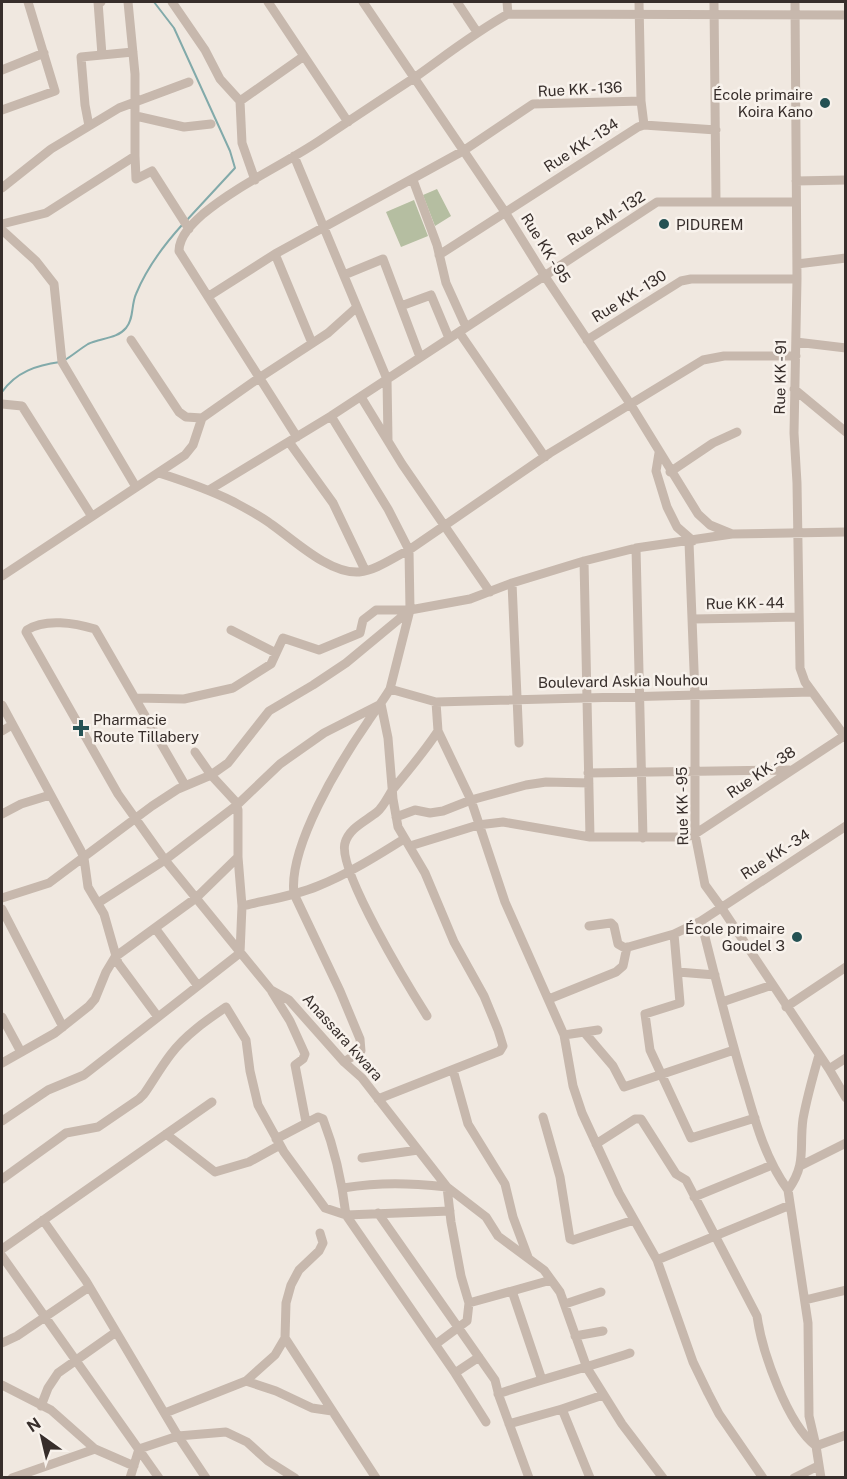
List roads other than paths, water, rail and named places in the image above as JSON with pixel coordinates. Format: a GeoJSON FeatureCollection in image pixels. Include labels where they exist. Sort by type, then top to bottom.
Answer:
{"type":"FeatureCollection","features":[{"type":"Feature","properties":{"kind":"street"},"geometry":{"type":"LineString","coordinates":[[2,110],[55,91],[28,2]]}},
{"type":"Feature","properties":{"kind":"street"},"geometry":{"type":"LineString","coordinates":[[99,2],[102,55]]}},
{"type":"Feature","properties":{"kind":"street"},"geometry":{"type":"LineString","coordinates":[[128,2],[136,116],[136,179],[152,171],[189,229]]}},
{"type":"Feature","properties":{"kind":"street"},"geometry":{"type":"LineString","coordinates":[[172,2],[205,50],[220,79],[240,100],[242,143],[255,180]]}},
{"type":"Feature","properties":{"kind":"street"},"geometry":{"type":"LineString","coordinates":[[268,2],[348,122]]}},
{"type":"Feature","properties":{"kind":"street","name":"Rue KK - 95"},"geometry":{"type":"LineString","coordinates":[[363,2],[505,212],[631,405],[670,472],[698,514],[710,525],[732,534]]}},
{"type":"Feature","properties":{"kind":"street"},"geometry":{"type":"LineString","coordinates":[[457,2],[477,32]]}},
{"type":"Feature","properties":{"kind":"street"},"geometry":{"type":"LineString","coordinates":[[507,2],[508,14]]}},
{"type":"Feature","properties":{"kind":"street"},"geometry":{"type":"LineString","coordinates":[[639,2],[640,101],[644,125]]}},
{"type":"Feature","properties":{"kind":"street"},"geometry":{"type":"LineString","coordinates":[[714,2],[716,201]]}},
{"type":"Feature","properties":{"kind":"street","name":"Rue KK - 91"},"geometry":{"type":"LineString","coordinates":[[795,2],[797,264],[794,389],[797,617],[801,674],[845,737]]}},
{"type":"Feature","properties":{"kind":"street"},"geometry":{"type":"LineString","coordinates":[[365,570],[333,503],[293,440],[259,378],[209,296],[179,251],[181,239],[189,229],[220,201],[348,122],[477,32],[508,14],[796,17],[846,15]]}},
{"type":"Feature","properties":{"kind":"street"},"geometry":{"type":"LineString","coordinates":[[89,126],[81,57],[133,52]]}},
{"type":"Feature","properties":{"kind":"street"},"geometry":{"type":"LineString","coordinates":[[2,70],[44,53]]}},
{"type":"Feature","properties":{"kind":"street"},"geometry":{"type":"LineString","coordinates":[[240,100],[304,57]]}},
{"type":"Feature","properties":{"kind":"street"},"geometry":{"type":"LineString","coordinates":[[2,188],[51,149],[119,108],[135,104],[189,82]]}},
{"type":"Feature","properties":{"kind":"street","name":"Rue KK - 136"},"geometry":{"type":"LineString","coordinates":[[209,296],[275,254],[463,152],[533,104],[640,101]]}},
{"type":"Feature","properties":{"kind":"street"},"geometry":{"type":"LineString","coordinates":[[136,116],[184,127],[211,124]]}},
{"type":"Feature","properties":{"kind":"street","name":"Rue KK - 134"},"geometry":{"type":"LineString","coordinates":[[439,255],[632,130],[644,125],[716,130]]}},
{"type":"Feature","properties":{"kind":"street"},"geometry":{"type":"LineString","coordinates":[[2,224],[46,213],[135,156]]}},
{"type":"Feature","properties":{"kind":"street"},"geometry":{"type":"LineString","coordinates":[[294,156],[387,380],[388,440]]}},
{"type":"Feature","properties":{"kind":"street"},"geometry":{"type":"LineString","coordinates":[[413,180],[430,225],[463,329],[545,457]]}},
{"type":"Feature","properties":{"kind":"street"},"geometry":{"type":"LineString","coordinates":[[796,181],[846,180]]}},
{"type":"Feature","properties":{"kind":"street","name":"Rue AM - 132"},"geometry":{"type":"LineString","coordinates":[[209,490],[387,380],[657,202],[796,202]]}},
{"type":"Feature","properties":{"kind":"street"},"geometry":{"type":"LineString","coordinates":[[2,230],[36,261],[54,284],[62,362],[136,487]]}},
{"type":"Feature","properties":{"kind":"street"},"geometry":{"type":"LineString","coordinates":[[275,254],[312,343]]}},
{"type":"Feature","properties":{"kind":"street"},"geometry":{"type":"LineString","coordinates":[[797,264],[846,258]]}},
{"type":"Feature","properties":{"kind":"street"},"geometry":{"type":"LineString","coordinates":[[344,275],[382,259],[420,357]]}},
{"type":"Feature","properties":{"kind":"street","name":"Rue KK - 130"},"geometry":{"type":"LineString","coordinates":[[587,340],[681,281],[692,279],[796,279]]}},
{"type":"Feature","properties":{"kind":"street"},"geometry":{"type":"LineString","coordinates":[[401,306],[431,296],[449,338]]}},
{"type":"Feature","properties":{"kind":"street"},"geometry":{"type":"LineString","coordinates":[[2,576],[185,455],[193,445],[202,418],[337,326],[357,307]]}},
{"type":"Feature","properties":{"kind":"street"},"geometry":{"type":"LineString","coordinates":[[131,340],[179,412],[186,417],[202,418]]}},
{"type":"Feature","properties":{"kind":"street"},"geometry":{"type":"LineString","coordinates":[[796,342],[846,348]]}},
{"type":"Feature","properties":{"kind":"street"},"geometry":{"type":"LineString","coordinates":[[159,473],[209,490],[268,522],[294,542],[335,566],[351,571],[365,570],[410,550],[545,457],[703,360],[724,356],[796,356]]}},
{"type":"Feature","properties":{"kind":"street"},"geometry":{"type":"LineString","coordinates":[[794,389],[846,432]]}},
{"type":"Feature","properties":{"kind":"street"},"geometry":{"type":"LineString","coordinates":[[360,397],[490,592]]}},
{"type":"Feature","properties":{"kind":"street"},"geometry":{"type":"LineString","coordinates":[[2,404],[22,406],[91,515]]}},
{"type":"Feature","properties":{"kind":"street"},"geometry":{"type":"LineString","coordinates":[[331,416],[393,517],[410,550],[410,610],[390,689],[358,736],[326,791],[310,825],[295,869],[293,883],[294,894],[360,1039],[361,1051],[344,1062]]}},
{"type":"Feature","properties":{"kind":"street"},"geometry":{"type":"LineString","coordinates":[[670,472],[713,442],[737,432]]}},
{"type":"Feature","properties":{"kind":"street"},"geometry":{"type":"LineString","coordinates":[[659,453],[656,471],[668,507],[676,527],[691,541]]}},
{"type":"Feature","properties":{"kind":"street"},"geometry":{"type":"LineString","coordinates":[[136,698],[184,699],[233,688],[271,664],[283,638],[319,650],[360,633],[363,620],[376,610],[410,610],[470,599],[584,561],[636,549],[732,534],[846,532]]}},
{"type":"Feature","properties":{"kind":"street","name":"Rue KK - 95"},"geometry":{"type":"LineString","coordinates":[[691,541],[695,695],[695,834],[705,885],[829,1069],[846,1098]]}},
{"type":"Feature","properties":{"kind":"street"},"geometry":{"type":"LineString","coordinates":[[636,549],[643,838]]}},
{"type":"Feature","properties":{"kind":"street"},"geometry":{"type":"LineString","coordinates":[[584,561],[590,837]]}},
{"type":"Feature","properties":{"kind":"street"},"geometry":{"type":"LineString","coordinates":[[513,583],[519,743]]}},
{"type":"Feature","properties":{"kind":"street"},"geometry":{"type":"LineString","coordinates":[[2,898],[48,883],[152,806],[185,785],[211,775],[228,763],[269,711],[346,663],[410,610]]}},
{"type":"Feature","properties":{"kind":"street","name":"Rue KK - 44"},"geometry":{"type":"LineString","coordinates":[[693,619],[797,617]]}},
{"type":"Feature","properties":{"kind":"street","name":"Anassara kwara"},"geometry":{"type":"LineString","coordinates":[[136,698],[95,629],[46,623],[37,624],[27,630],[26,632],[118,794],[135,820],[240,953],[271,990],[289,1000],[344,1062],[362,1078],[447,1187],[486,1217],[498,1236],[544,1270],[560,1292],[586,1368],[622,1424],[663,1478]]}},
{"type":"Feature","properties":{"kind":"street"},"geometry":{"type":"LineString","coordinates":[[231,630],[276,653]]}},
{"type":"Feature","properties":{"kind":"street","name":"Boulevard Askia Nouhou"},"geometry":{"type":"LineString","coordinates":[[390,689],[436,702],[812,692]]}},
{"type":"Feature","properties":{"kind":"street"},"geometry":{"type":"LineString","coordinates":[[136,698],[185,785]]}},
{"type":"Feature","properties":{"kind":"street"},"geometry":{"type":"LineString","coordinates":[[436,702],[438,731],[471,800],[477,825],[505,902],[564,1035],[573,1086],[582,1113],[619,1193],[657,1260],[693,1362],[719,1414],[762,1477]]}},
{"type":"Feature","properties":{"kind":"street"},"geometry":{"type":"LineString","coordinates":[[378,1098],[500,1050],[503,1044],[484,996],[453,942],[425,873],[398,827],[387,731],[381,704]]}},
{"type":"Feature","properties":{"kind":"street"},"geometry":{"type":"LineString","coordinates":[[98,903],[165,860],[237,805],[280,764],[315,739],[381,704]]}},
{"type":"Feature","properties":{"kind":"street"},"geometry":{"type":"LineString","coordinates":[[2,705],[84,858],[88,887],[108,925],[115,957],[158,1017]]}},
{"type":"Feature","properties":{"kind":"street"},"geometry":{"type":"LineString","coordinates":[[2,731],[12,725]]}},
{"type":"Feature","properties":{"kind":"street"},"geometry":{"type":"LineString","coordinates":[[427,1016],[378,934],[348,871],[344,852],[348,836],[363,821],[378,811],[438,731]]}},
{"type":"Feature","properties":{"kind":"street","name":"Rue KK - 38"},"geometry":{"type":"LineString","coordinates":[[695,834],[789,770],[845,737]]}},
{"type":"Feature","properties":{"kind":"street"},"geometry":{"type":"LineString","coordinates":[[2,1121],[48,1090],[84,1075],[240,953],[242,906],[237,805],[195,752]]}},
{"type":"Feature","properties":{"kind":"street"},"geometry":{"type":"LineString","coordinates":[[588,773],[789,770]]}},
{"type":"Feature","properties":{"kind":"street"},"geometry":{"type":"LineString","coordinates":[[396,816],[415,810],[430,813],[443,811],[471,800],[526,785],[546,782],[589,783]]}},
{"type":"Feature","properties":{"kind":"street"},"geometry":{"type":"LineString","coordinates":[[2,814],[21,804],[50,795]]}},
{"type":"Feature","properties":{"kind":"street"},"geometry":{"type":"LineString","coordinates":[[242,906],[294,894],[320,885],[407,843],[477,825],[510,822],[590,837],[676,838],[695,834]]}},
{"type":"Feature","properties":{"kind":"street","name":"Rue KK - 34"},"geometry":{"type":"LineString","coordinates":[[627,947],[674,934],[701,921],[846,826]]}},
{"type":"Feature","properties":{"kind":"street"},"geometry":{"type":"LineString","coordinates":[[2,1063],[63,1027],[95,999],[115,957],[196,898],[238,857]]}},
{"type":"Feature","properties":{"kind":"street"},"geometry":{"type":"LineString","coordinates":[[2,909],[63,1027]]}},
{"type":"Feature","properties":{"kind":"street"},"geometry":{"type":"LineString","coordinates":[[701,921],[754,1118],[771,1165],[788,1190],[808,1323],[808,1416],[821,1478]]}},
{"type":"Feature","properties":{"kind":"street"},"geometry":{"type":"LineString","coordinates":[[549,999],[616,972],[623,966],[627,947],[618,944],[614,926],[611,923],[589,926]]}},
{"type":"Feature","properties":{"kind":"street"},"geometry":{"type":"LineString","coordinates":[[155,928],[198,986]]}},
{"type":"Feature","properties":{"kind":"street"},"geometry":{"type":"LineString","coordinates":[[674,934],[680,1003],[647,1013],[644,1017],[649,1047],[660,1073],[691,1138],[754,1118]]}},
{"type":"Feature","properties":{"kind":"street"},"geometry":{"type":"LineString","coordinates":[[786,1007],[846,967]]}},
{"type":"Feature","properties":{"kind":"street"},"geometry":{"type":"LineString","coordinates":[[678,972],[715,975]]}},
{"type":"Feature","properties":{"kind":"street"},"geometry":{"type":"LineString","coordinates":[[722,1002],[772,985]]}},
{"type":"Feature","properties":{"kind":"street"},"geometry":{"type":"LineString","coordinates":[[271,990],[290,1021],[305,1054],[303,1059],[295,1065],[306,1122]]}},
{"type":"Feature","properties":{"kind":"street"},"geometry":{"type":"LineString","coordinates":[[2,1179],[66,1133],[98,1127],[139,1099],[177,1048],[204,1022],[226,1007],[246,1040],[256,1101],[278,1142],[319,1203],[325,1208],[346,1215],[450,1211]]}},
{"type":"Feature","properties":{"kind":"street"},"geometry":{"type":"LineString","coordinates":[[2,1017],[21,1052]]}},
{"type":"Feature","properties":{"kind":"street"},"geometry":{"type":"LineString","coordinates":[[564,1035],[598,1030]]}},
{"type":"Feature","properties":{"kind":"street"},"geometry":{"type":"LineString","coordinates":[[584,1032],[613,1066],[624,1087],[734,1050]]}},
{"type":"Feature","properties":{"kind":"street"},"geometry":{"type":"LineString","coordinates":[[788,1190],[798,1177],[804,1118],[819,1055]]}},
{"type":"Feature","properties":{"kind":"street"},"geometry":{"type":"LineString","coordinates":[[829,1069],[846,1058]]}},
{"type":"Feature","properties":{"kind":"street"},"geometry":{"type":"LineString","coordinates":[[453,1070],[468,1124],[505,1184],[513,1217],[528,1257]]}},
{"type":"Feature","properties":{"kind":"street"},"geometry":{"type":"LineString","coordinates":[[2,1249],[212,1102]]}},
{"type":"Feature","properties":{"kind":"street"},"geometry":{"type":"LineString","coordinates":[[166,1134],[215,1172],[249,1162],[306,1122],[318,1117],[322,1119],[330,1137],[343,1188],[346,1215],[436,1344],[486,1422]]}},
{"type":"Feature","properties":{"kind":"street"},"geometry":{"type":"LineString","coordinates":[[543,1117],[560,1177],[570,1239],[573,1240],[634,1220]]}},
{"type":"Feature","properties":{"kind":"street"},"geometry":{"type":"LineString","coordinates":[[596,1144],[635,1119],[641,1119],[677,1176],[686,1180],[757,1316],[763,1349],[793,1418],[806,1438],[816,1446]]}},
{"type":"Feature","properties":{"kind":"street"},"geometry":{"type":"LineString","coordinates":[[800,1166],[846,1143]]}},
{"type":"Feature","properties":{"kind":"street"},"geometry":{"type":"LineString","coordinates":[[362,1158],[418,1150]]}},
{"type":"Feature","properties":{"kind":"street"},"geometry":{"type":"LineString","coordinates":[[694,1197],[771,1165]]}},
{"type":"Feature","properties":{"kind":"street"},"geometry":{"type":"LineString","coordinates":[[343,1188],[376,1183],[410,1183],[447,1187],[461,1276],[470,1302],[468,1319],[460,1328],[436,1344]]}},
{"type":"Feature","properties":{"kind":"street"},"geometry":{"type":"LineString","coordinates":[[657,1260],[790,1204]]}},
{"type":"Feature","properties":{"kind":"street"},"geometry":{"type":"LineString","coordinates":[[378,1213],[495,1380],[529,1478]]}},
{"type":"Feature","properties":{"kind":"street"},"geometry":{"type":"LineString","coordinates":[[43,1220],[89,1287],[178,1436],[206,1478]]}},
{"type":"Feature","properties":{"kind":"street"},"geometry":{"type":"LineString","coordinates":[[165,1413],[246,1381],[275,1355],[285,1338],[286,1303],[291,1285],[299,1270],[319,1251],[322,1243],[320,1233]]}},
{"type":"Feature","properties":{"kind":"street"},"geometry":{"type":"LineString","coordinates":[[2,1256],[159,1478]]}},
{"type":"Feature","properties":{"kind":"street"},"geometry":{"type":"LineString","coordinates":[[470,1302],[551,1280]]}},
{"type":"Feature","properties":{"kind":"street"},"geometry":{"type":"LineString","coordinates":[[2,1343],[17,1336],[89,1287]]}},
{"type":"Feature","properties":{"kind":"street"},"geometry":{"type":"LineString","coordinates":[[805,1300],[846,1290]]}},
{"type":"Feature","properties":{"kind":"street"},"geometry":{"type":"LineString","coordinates":[[512,1291],[542,1380]]}},
{"type":"Feature","properties":{"kind":"street"},"geometry":{"type":"LineString","coordinates":[[565,1304],[601,1292]]}},
{"type":"Feature","properties":{"kind":"street"},"geometry":{"type":"LineString","coordinates":[[575,1336],[603,1331]]}},
{"type":"Feature","properties":{"kind":"street"},"geometry":{"type":"LineString","coordinates":[[41,1406],[48,1388],[58,1373],[116,1332]]}},
{"type":"Feature","properties":{"kind":"street"},"geometry":{"type":"LineString","coordinates":[[285,1338],[376,1478]]}},
{"type":"Feature","properties":{"kind":"street"},"geometry":{"type":"LineString","coordinates":[[498,1394],[630,1353]]}},
{"type":"Feature","properties":{"kind":"street"},"geometry":{"type":"LineString","coordinates":[[455,1373],[479,1358]]}},
{"type":"Feature","properties":{"kind":"street"},"geometry":{"type":"LineString","coordinates":[[246,1381],[276,1391],[312,1408],[332,1411]]}},
{"type":"Feature","properties":{"kind":"street"},"geometry":{"type":"LineString","coordinates":[[2,1385],[51,1410],[94,1449],[134,1466]]}},
{"type":"Feature","properties":{"kind":"street"},"geometry":{"type":"LineString","coordinates":[[509,1425],[603,1395]]}},
{"type":"Feature","properties":{"kind":"street"},"geometry":{"type":"LineString","coordinates":[[562,1409],[590,1478]]}},
{"type":"Feature","properties":{"kind":"street"},"geometry":{"type":"LineString","coordinates":[[140,1449],[178,1436],[226,1432],[247,1442],[268,1461],[295,1478]]}},
{"type":"Feature","properties":{"kind":"street"},"geometry":{"type":"LineString","coordinates":[[816,1446],[846,1435]]}},
{"type":"Feature","properties":{"kind":"street"},"geometry":{"type":"LineString","coordinates":[[12,1478],[94,1449]]}},
{"type":"Feature","properties":{"kind":"street"},"geometry":{"type":"LineString","coordinates":[[130,1478],[140,1449]]}},
{"type":"Feature","properties":{"kind":"street"},"geometry":{"type":"LineString","coordinates":[[794,1478],[818,1466]]}},
{"type":"Feature","properties":{"kind":"waterway"},"geometry":{"type":"LineString","coordinates":[[154,2],[174,28],[230,151],[235,168],[186,221]]}},
{"type":"Feature","properties":{"kind":"waterway"},"geometry":{"type":"LineString","coordinates":[[65,360],[88,344],[113,336],[126,328],[140,284],[162,249],[182,225]]}},
{"type":"Feature","properties":{"kind":"waterway"},"geometry":{"type":"LineString","coordinates":[[2,392],[20,375],[43,365],[60,362]]}},
{"type":"Feature","properties":{"kind":"place","name":"École primaire Koira Kano"},"geometry":{"type":"Point","coordinates":[825,103]}},
{"type":"Feature","properties":{"kind":"place","name":"PIDUREM"},"geometry":{"type":"Point","coordinates":[664,224]}},
{"type":"Feature","properties":{"kind":"place","name":"Pharmacie Route Tillabery"},"geometry":{"type":"Point","coordinates":[81,728]}},
{"type":"Feature","properties":{"kind":"place","name":"École primaire Goudel 3"},"geometry":{"type":"Point","coordinates":[797,937]}}]}
